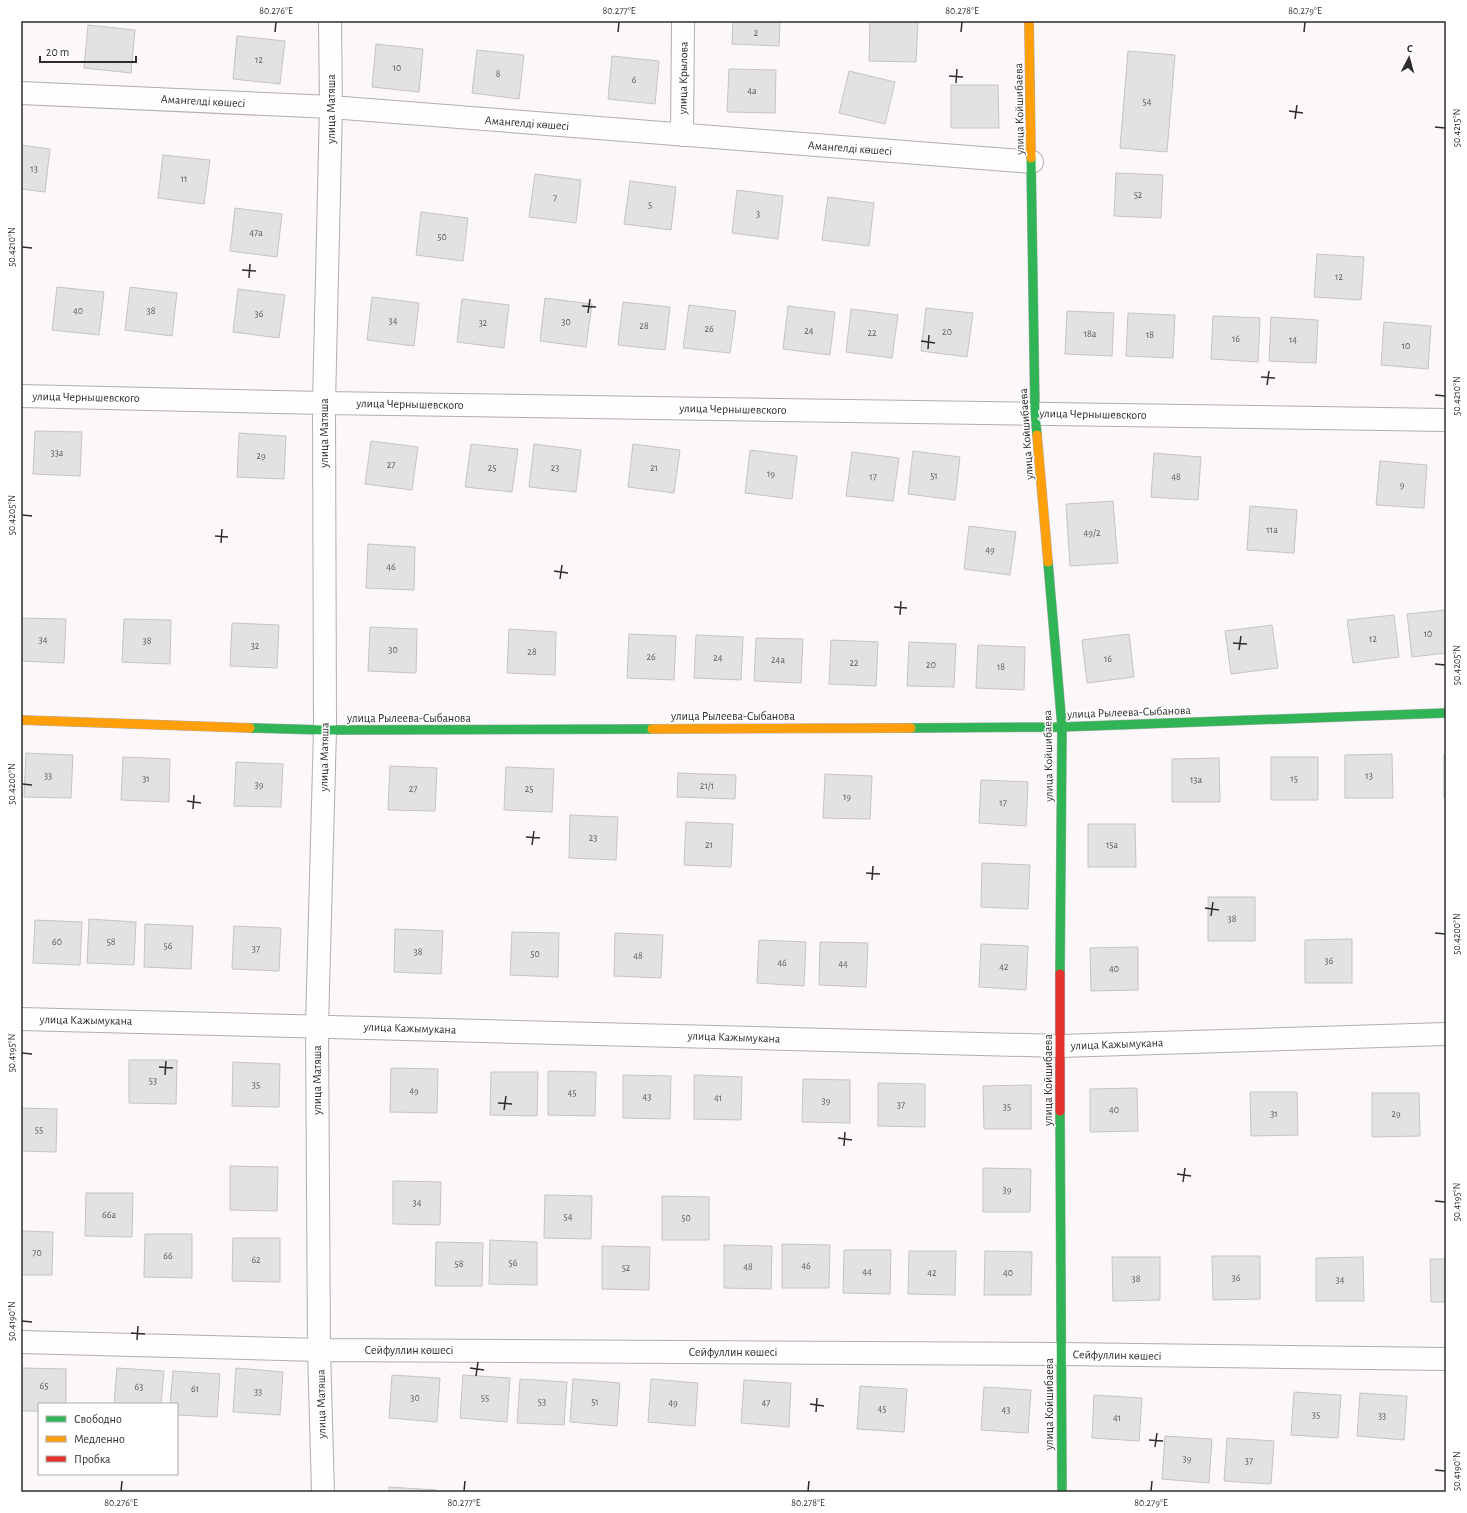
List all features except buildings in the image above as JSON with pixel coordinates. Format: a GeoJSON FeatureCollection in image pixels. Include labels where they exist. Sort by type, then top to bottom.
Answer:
{"type":"FeatureCollection","features":[{"type":"Feature","properties":{"kind":"street","name":"улица Матяша"},"geometry":{"type":"LineString","coordinates":[[323,1492],[319,1350],[317,1026],[325,730],[324,403],[332,107],[330,21]]}},
{"type":"Feature","properties":{"kind":"street","name":"улица Крылова"},"geometry":{"type":"LineString","coordinates":[[682,134],[684,21]]}},
{"type":"Feature","properties":{"kind":"street","name":"улица Койшибаева"},"geometry":{"type":"LineString","coordinates":[[1029,21],[1035,413],[1062,727],[1060,1046],[1062,1492]]}},
{"type":"Feature","properties":{"kind":"street","name":"Амангелді көшесі"},"geometry":{"type":"LineString","coordinates":[[21,93],[332,107],[1032,162]]}},
{"type":"Feature","properties":{"kind":"street","name":"улица Чернышевского"},"geometry":{"type":"LineString","coordinates":[[21,396],[324,403],[1446,420]]}},
{"type":"Feature","properties":{"kind":"street","name":"улица Рылеева-Сыбанова"},"geometry":{"type":"LineString","coordinates":[[21,720],[325,730],[1062,727],[1446,713]]}},
{"type":"Feature","properties":{"kind":"street","name":"улица Кажымукана"},"geometry":{"type":"LineString","coordinates":[[21,1019],[1060,1046],[1446,1034]]}},
{"type":"Feature","properties":{"kind":"street","name":"Сейфуллин көшесі"},"geometry":{"type":"LineString","coordinates":[[21,1342],[319,1350],[1061,1354],[1446,1359]]}},
{"type":"Feature","properties":{"kind":"traffic: fast"},"geometry":{"type":"LineString","coordinates":[[1031,158],[1035,413],[1037,435]]}},
{"type":"Feature","properties":{"kind":"traffic: fast"},"geometry":{"type":"LineString","coordinates":[[1048,562],[1062,727],[1060,974]]}},
{"type":"Feature","properties":{"kind":"traffic: fast"},"geometry":{"type":"LineString","coordinates":[[911,728],[1062,727],[1446,713]]}},
{"type":"Feature","properties":{"kind":"traffic: fast"},"geometry":{"type":"LineString","coordinates":[[250,728],[325,730],[652,729]]}},
{"type":"Feature","properties":{"kind":"traffic: fast"},"geometry":{"type":"LineString","coordinates":[[1060,1111],[1062,1492]]}},
{"type":"Feature","properties":{"kind":"traffic: slow"},"geometry":{"type":"LineString","coordinates":[[1029,21],[1031,158]]}},
{"type":"Feature","properties":{"kind":"traffic: slow"},"geometry":{"type":"LineString","coordinates":[[1037,435],[1048,562]]}},
{"type":"Feature","properties":{"kind":"traffic: slow"},"geometry":{"type":"LineString","coordinates":[[21,720],[250,728]]}},
{"type":"Feature","properties":{"kind":"traffic: slow"},"geometry":{"type":"LineString","coordinates":[[652,729],[911,728]]}},
{"type":"Feature","properties":{"kind":"traffic: jam"},"geometry":{"type":"LineString","coordinates":[[1060,974],[1060,1111]]}}]}
